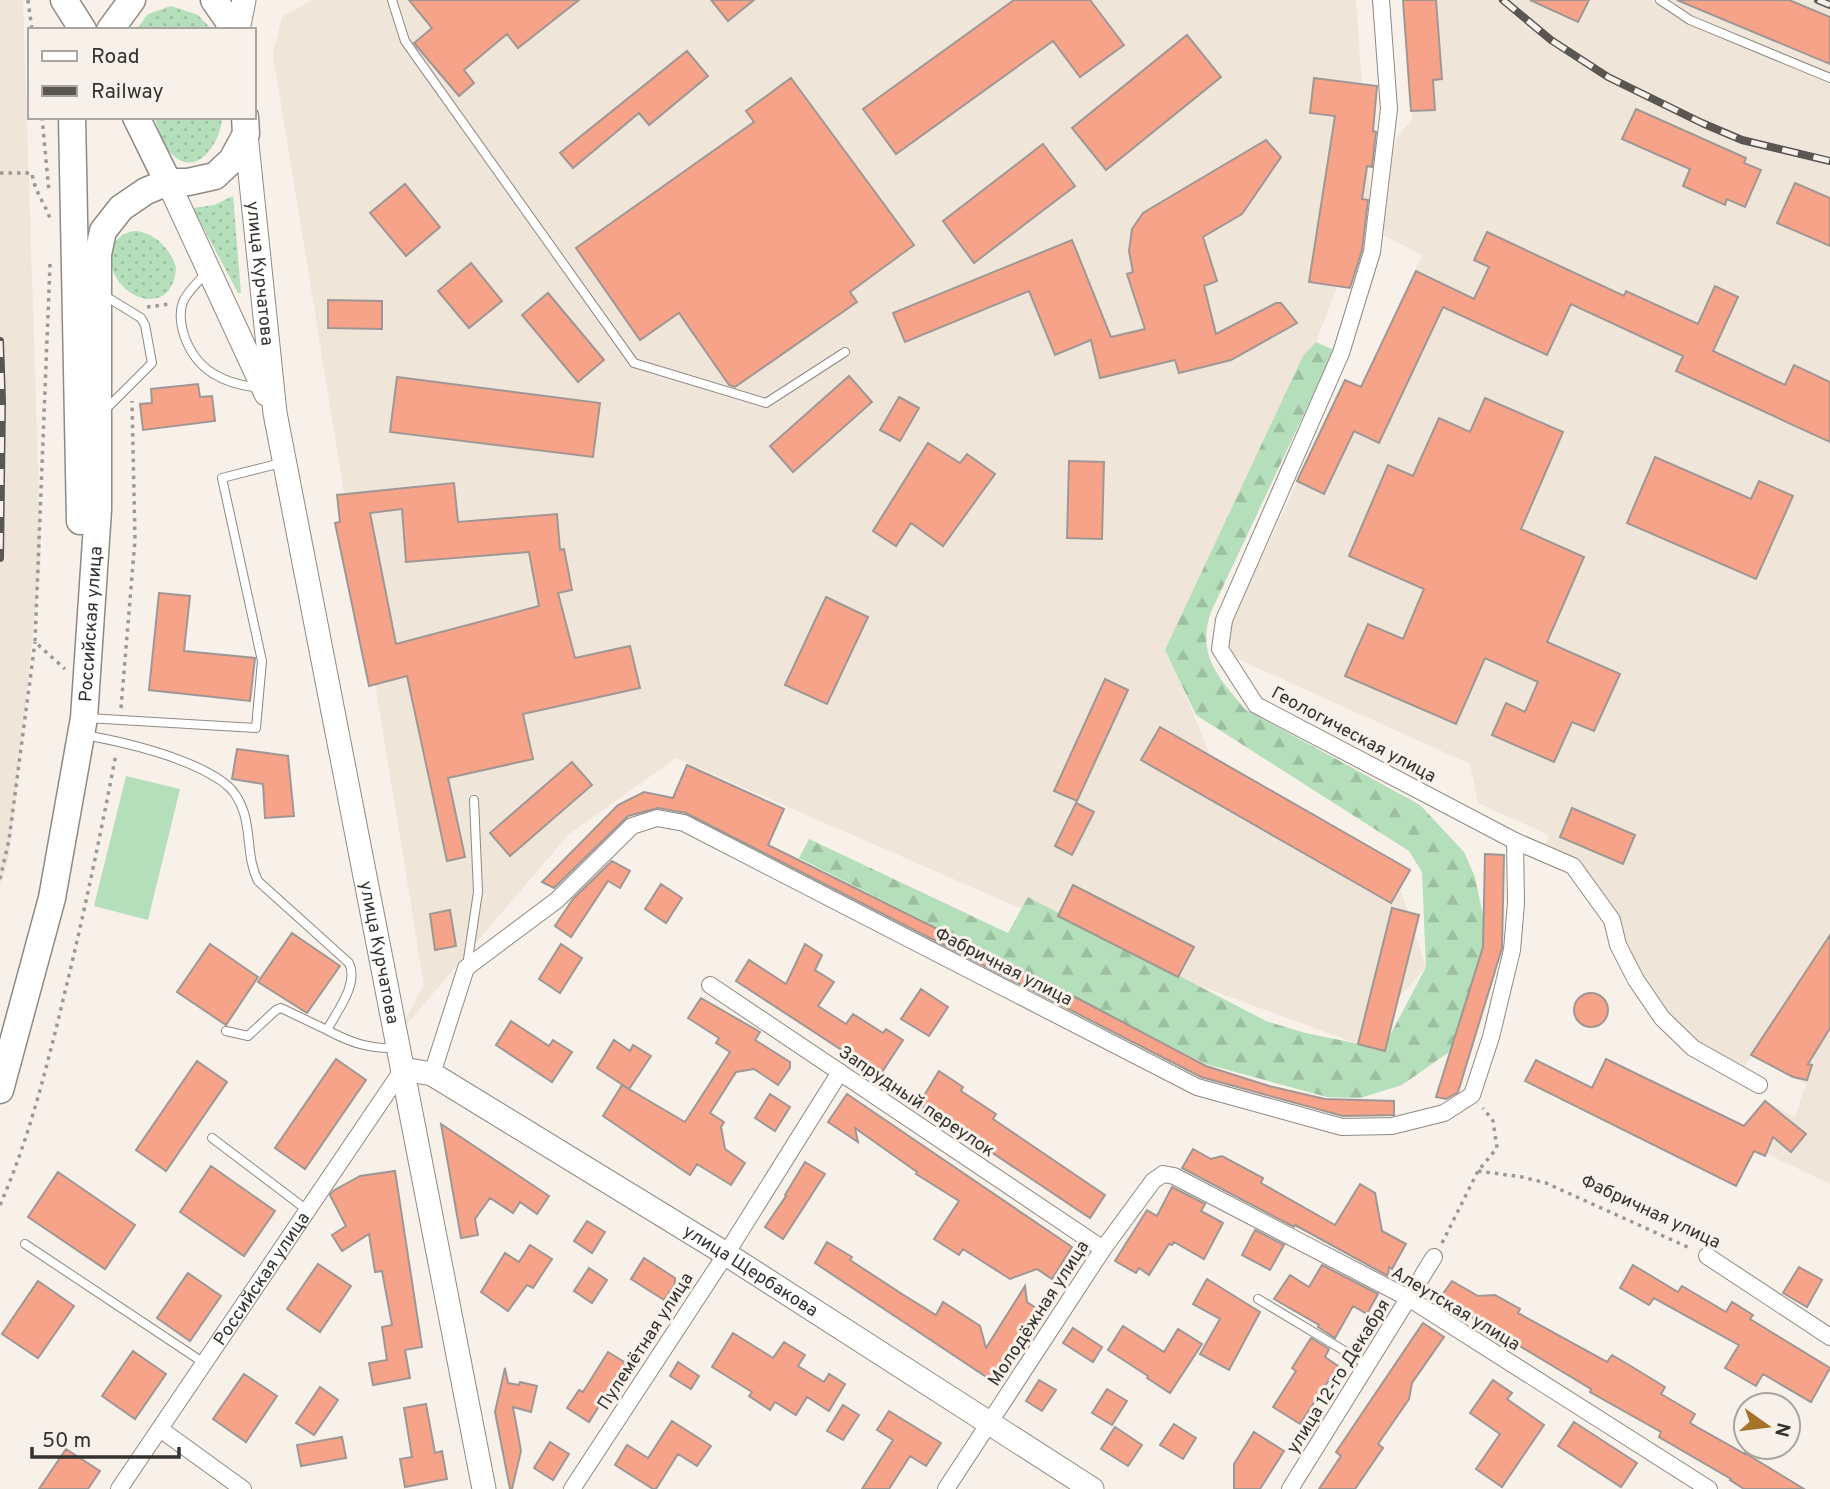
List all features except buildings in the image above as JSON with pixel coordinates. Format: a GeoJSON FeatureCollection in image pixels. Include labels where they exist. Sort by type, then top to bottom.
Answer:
{"type":"FeatureCollection","features":[{"type":"Feature","properties":{"kind":"main road"},"geometry":{"type":"LineString","coordinates":[[62,0],[63,28]]}},
{"type":"Feature","properties":{"kind":"main road"},"geometry":{"type":"LineString","coordinates":[[62,0],[82,28]]}},
{"type":"Feature","properties":{"kind":"main road"},"geometry":{"type":"LineString","coordinates":[[111,28],[132,0]]}},
{"type":"Feature","properties":{"kind":"main road"},"geometry":{"type":"LineString","coordinates":[[214,0],[230,28]]}},
{"type":"Feature","properties":{"kind":"main road"},"geometry":{"type":"LineString","coordinates":[[72,119],[87,284]]}},
{"type":"Feature","properties":{"kind":"main road"},"geometry":{"type":"LineString","coordinates":[[84,119],[87,284]]}},
{"type":"Feature","properties":{"kind":"main road"},"geometry":{"type":"LineString","coordinates":[[137,119],[168,182]]}},
{"type":"Feature","properties":{"kind":"main road","name":"Российская улица"},"geometry":{"type":"LineString","coordinates":[[0,1023],[35,894],[66,715],[80,509],[87,284],[103,231],[121,208],[146,191],[168,182],[215,176],[232,160],[245,126]]}},
{"type":"Feature","properties":{"kind":"main road","name":"Российская улица"},"geometry":{"type":"LineString","coordinates":[[0,1090],[52,898],[82,726],[98,510],[99,417],[87,284]]}},
{"type":"Feature","properties":{"kind":"street"},"geometry":{"type":"LineString","coordinates":[[238,28],[244,0]]}},
{"type":"Feature","properties":{"kind":"street","name":"Геологическая улица"},"geometry":{"type":"LineString","coordinates":[[1381,0],[1389,109],[1372,252],[1341,354],[1224,620],[1220,649],[1256,705],[1515,841],[1573,866],[1612,920],[1618,946],[1636,980],[1662,1018],[1693,1048],[1759,1085]]}},
{"type":"Feature","properties":{"kind":"street","name":"улица Курчатова"},"geometry":{"type":"LineString","coordinates":[[245,126],[275,413],[484,1489]]}},
{"type":"Feature","properties":{"kind":"street","name":"улица Курчатова"},"geometry":{"type":"LineString","coordinates":[[168,182],[275,413]]}},
{"type":"Feature","properties":{"kind":"street","name":"Фабричная улица"},"geometry":{"type":"LineString","coordinates":[[466,968],[557,900],[632,826],[657,818],[684,823],[1197,1087],[1342,1127],[1392,1126],[1444,1113],[1472,1095]]}},
{"type":"Feature","properties":{"kind":"street"},"geometry":{"type":"LineString","coordinates":[[1472,1095],[1491,1037],[1512,950],[1516,903],[1515,841]]}},
{"type":"Feature","properties":{"kind":"street"},"geometry":{"type":"LineString","coordinates":[[432,1074],[466,968]]}},
{"type":"Feature","properties":{"kind":"street","name":"Запрудный переулок"},"geometry":{"type":"LineString","coordinates":[[710,985],[1103,1249]]}},
{"type":"Feature","properties":{"kind":"street","name":"улица Щербакова"},"geometry":{"type":"LineString","coordinates":[[400,1058],[432,1074],[726,1254],[1092,1489]]}},
{"type":"Feature","properties":{"kind":"street","name":"Российская улица"},"geometry":{"type":"LineString","coordinates":[[119,1489],[307,1210],[400,1058]]}},
{"type":"Feature","properties":{"kind":"street","name":"Пулемётная улица"},"geometry":{"type":"LineString","coordinates":[[572,1489],[726,1254],[840,1072]]}},
{"type":"Feature","properties":{"kind":"street","name":"Молодёжная улица"},"geometry":{"type":"LineString","coordinates":[[946,1489],[1103,1249],[1153,1181],[1163,1174],[1174,1176]]}},
{"type":"Feature","properties":{"kind":"street","name":"Алеутская улица"},"geometry":{"type":"LineString","coordinates":[[1174,1176],[1410,1299],[1709,1489]]}},
{"type":"Feature","properties":{"kind":"street","name":"Фабричная улица"},"geometry":{"type":"LineString","coordinates":[[1707,1256],[1830,1337]]}},
{"type":"Feature","properties":{"kind":"street","name":"улица 12-го Декабря"},"geometry":{"type":"LineString","coordinates":[[1290,1489],[1434,1257]]}},
{"type":"Feature","properties":{"kind":"street"},"geometry":{"type":"LineString","coordinates":[[160,1429],[243,1489]]}},
{"type":"Feature","properties":{"kind":"lane"},"geometry":{"type":"LineString","coordinates":[[391,0],[405,41],[634,363],[766,403],[845,352]]}},
{"type":"Feature","properties":{"kind":"lane"},"geometry":{"type":"LineString","coordinates":[[1660,0],[1690,20],[1830,78]]}},
{"type":"Feature","properties":{"kind":"lane"},"geometry":{"type":"LineString","coordinates":[[209,269],[183,302],[180,324],[189,351],[202,367],[237,385],[264,388]]}},
{"type":"Feature","properties":{"kind":"lane"},"geometry":{"type":"LineString","coordinates":[[87,284],[141,318],[145,325],[152,363],[99,417]]}},
{"type":"Feature","properties":{"kind":"lane"},"geometry":{"type":"LineString","coordinates":[[82,726],[256,728],[262,661],[222,478],[284,462]]}},
{"type":"Feature","properties":{"kind":"lane"},"geometry":{"type":"LineString","coordinates":[[82,726],[110,740],[201,770],[224,782],[236,795],[244,813],[251,868],[258,881],[349,963],[353,971],[352,981],[327,1030]]}},
{"type":"Feature","properties":{"kind":"lane"},"geometry":{"type":"LineString","coordinates":[[466,968],[478,892],[474,800]]}},
{"type":"Feature","properties":{"kind":"lane"},"geometry":{"type":"LineString","coordinates":[[226,1031],[248,1036],[275,1010],[281,1008],[362,1046],[376,1048],[400,1058]]}},
{"type":"Feature","properties":{"kind":"lane"},"geometry":{"type":"LineString","coordinates":[[212,1138],[307,1210]]}},
{"type":"Feature","properties":{"kind":"lane"},"geometry":{"type":"LineString","coordinates":[[25,1244],[204,1363]]}},
{"type":"Feature","properties":{"kind":"lane"},"geometry":{"type":"LineString","coordinates":[[1258,1299],[1368,1365]]}},
{"type":"Feature","properties":{"kind":"path"},"geometry":{"type":"LineString","coordinates":[[28,0],[32,28]]}},
{"type":"Feature","properties":{"kind":"path"},"geometry":{"type":"LineString","coordinates":[[42,119],[49,195]]}},
{"type":"Feature","properties":{"kind":"path"},"geometry":{"type":"LineString","coordinates":[[0,173],[32,173],[34,187],[52,221],[50,208]]}},
{"type":"Feature","properties":{"kind":"path"},"geometry":{"type":"LineString","coordinates":[[0,878],[9,840],[36,642],[50,263]]}},
{"type":"Feature","properties":{"kind":"path"},"geometry":{"type":"LineString","coordinates":[[128,310],[183,302]]}},
{"type":"Feature","properties":{"kind":"path"},"geometry":{"type":"LineString","coordinates":[[36,642],[69,673]]}},
{"type":"Feature","properties":{"kind":"path"},"geometry":{"type":"LineString","coordinates":[[1434,1257],[1478,1171],[1497,1148],[1493,1121],[1472,1095]]}},
{"type":"Feature","properties":{"kind":"path","name":"Фабричная улица"},"geometry":{"type":"LineString","coordinates":[[1478,1171],[1546,1183],[1707,1256]]}},
{"type":"Feature","properties":{"kind":"shaded area"},"geometry":{"type":"Polygon","coordinates":[[[0,0],[23,0],[41,558],[9,857],[0,885],[0,0]]]}},
{"type":"Feature","properties":{"kind":"shaded area"},"geometry":{"type":"Polygon","coordinates":[[[312,0],[1356,0],[1370,200],[1316,342],[1165,650],[1210,755],[1390,858],[1426,967],[1358,1044],[1192,983],[676,758],[568,835],[396,1037],[424,985],[273,54],[282,17],[312,0]]]}},
{"type":"Feature","properties":{"kind":"shaded area"},"geometry":{"type":"Polygon","coordinates":[[[1403,0],[1830,0],[1830,1184],[1767,1154],[1742,1129],[1765,1101],[1795,1117],[1806,1084],[1751,1056],[1743,1069],[1667,1025],[1578,873],[1544,845],[1549,835],[1478,803],[1470,764],[1238,659],[1229,648],[1227,632],[1345,380],[1361,387],[1422,255],[1383,235],[1386,175],[1397,137],[1412,120],[1403,0]]]}},
{"type":"Feature","properties":{"kind":"green space"},"geometry":{"type":"Polygon","coordinates":[[[171,6],[198,15],[210,28],[138,28],[148,14],[171,6]]]}},
{"type":"Feature","properties":{"kind":"green space"},"geometry":{"type":"Polygon","coordinates":[[[155,119],[222,119],[212,148],[197,161],[189,163],[179,160],[167,149],[155,119]]]}},
{"type":"Feature","properties":{"kind":"green space"},"geometry":{"type":"Polygon","coordinates":[[[233,196],[241,293],[238,293],[193,208],[214,205],[233,196]]]}},
{"type":"Feature","properties":{"kind":"green space"},"geometry":{"type":"Polygon","coordinates":[[[137,231],[150,235],[166,248],[176,267],[172,285],[163,296],[151,299],[138,296],[126,289],[117,278],[112,264],[114,244],[122,235],[137,231]]]}},
{"type":"Feature","properties":{"kind":"green space"},"geometry":{"type":"Polygon","coordinates":[[[1316,342],[1334,350],[1211,612],[1206,640],[1208,653],[1218,675],[1245,709],[1420,805],[1464,852],[1475,877],[1486,930],[1479,988],[1449,1052],[1402,1085],[1360,1098],[1327,1097],[1206,1064],[799,858],[809,839],[1008,933],[1028,897],[1266,1021],[1305,1033],[1374,1047],[1387,1041],[1426,967],[1422,872],[1409,851],[1196,715],[1165,650],[1303,356],[1316,342]]]}},
{"type":"Feature","properties":{"kind":"green space"},"geometry":{"type":"Polygon","coordinates":[[[126,776],[180,789],[148,920],[94,906],[126,776]]]}},
{"type":"Feature","properties":{"kind":"railway"},"geometry":{"type":"LineString","coordinates":[[1503,0],[1551,40],[1608,77],[1742,140],[1830,161]]}},
{"type":"Feature","properties":{"kind":"railway"},"geometry":{"type":"LineString","coordinates":[[1818,0],[1830,5]]}},
{"type":"Feature","properties":{"kind":"railway"},"geometry":{"type":"LineString","coordinates":[[0,341],[0,558]]}}]}
